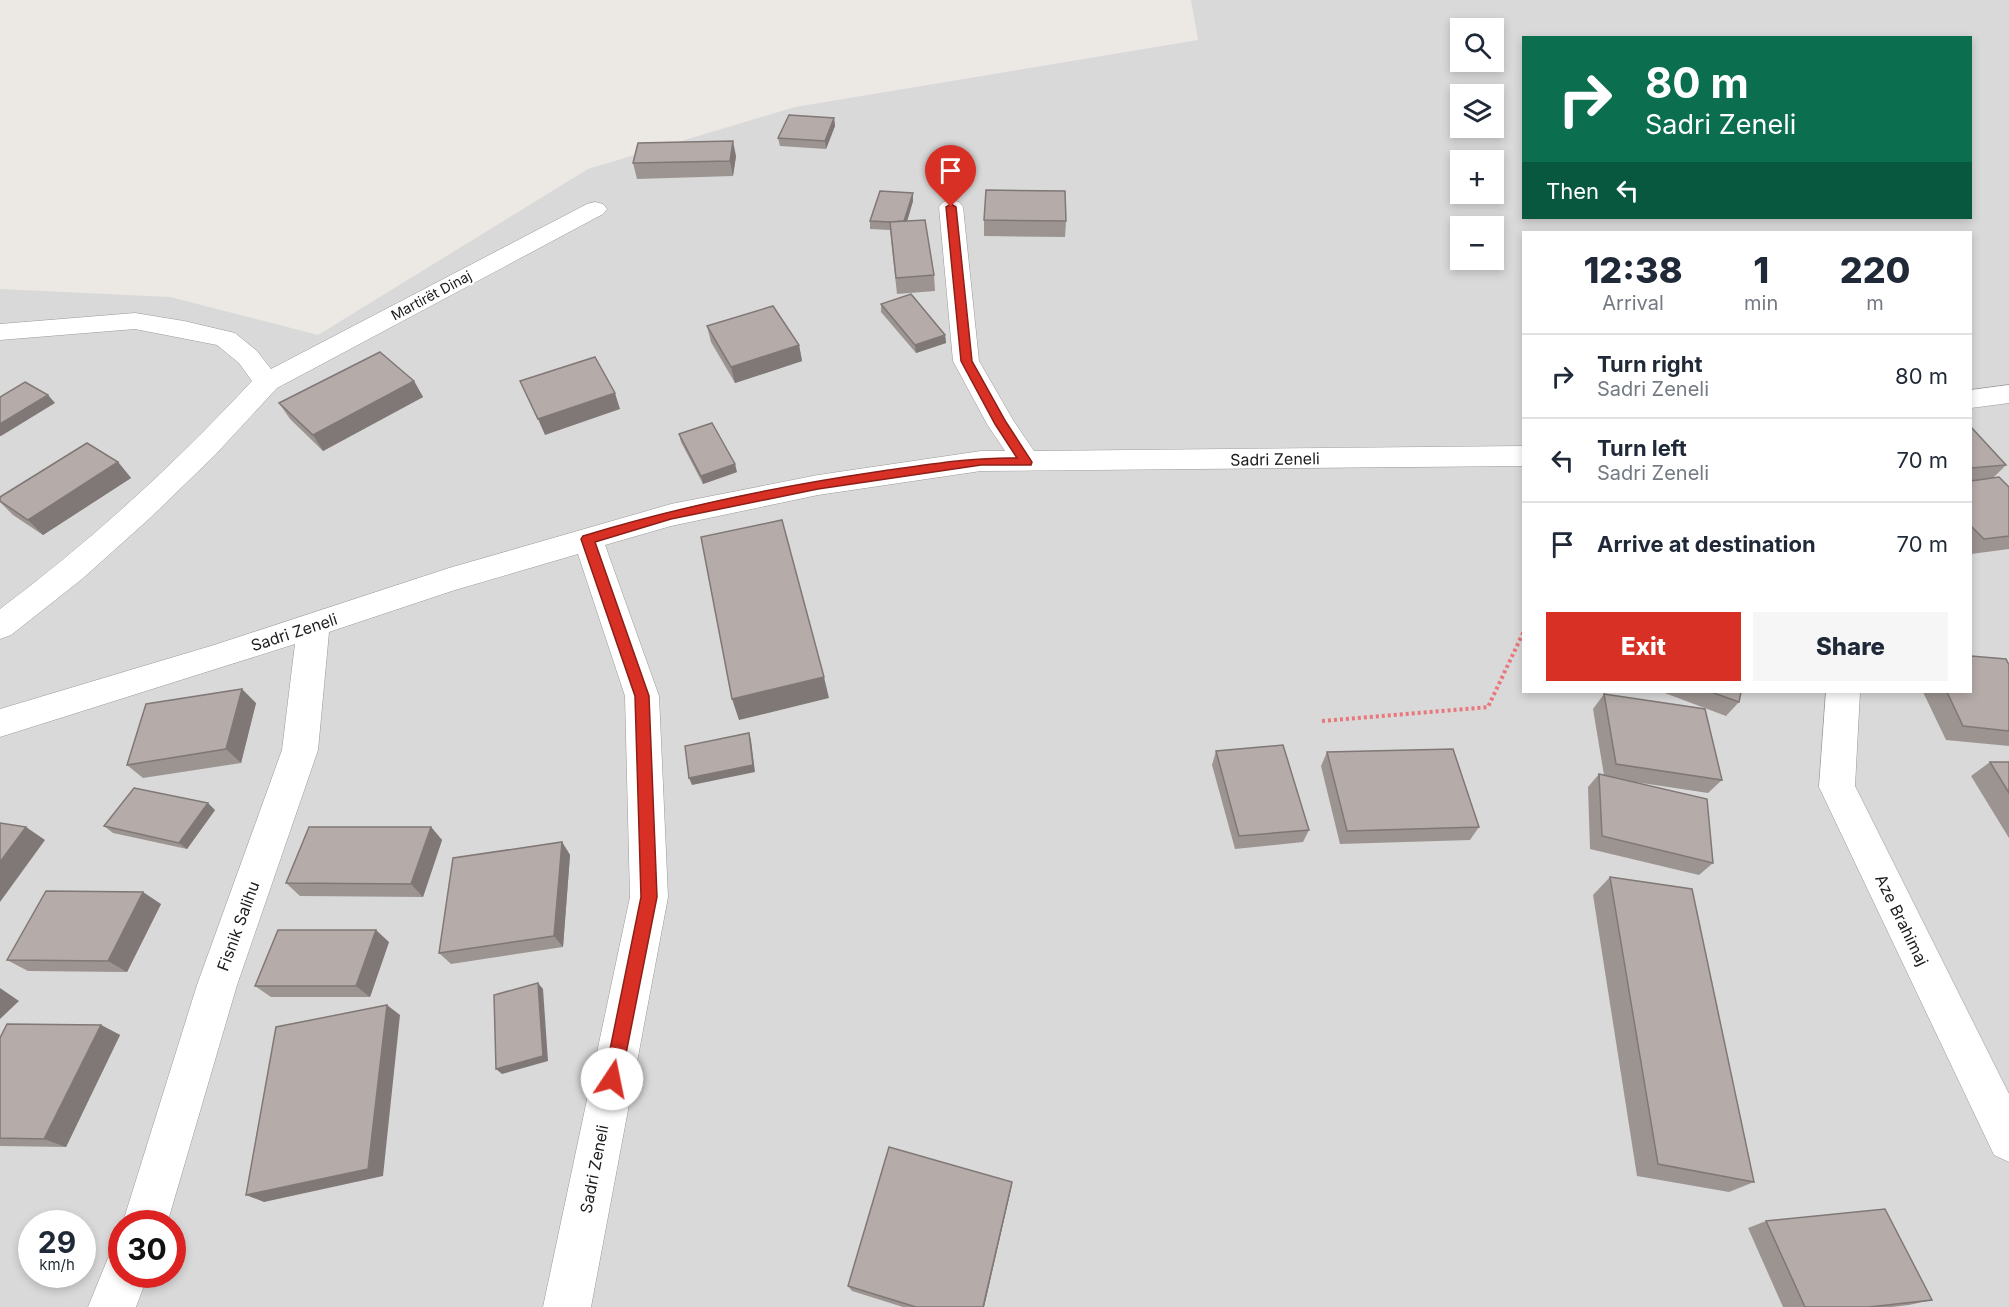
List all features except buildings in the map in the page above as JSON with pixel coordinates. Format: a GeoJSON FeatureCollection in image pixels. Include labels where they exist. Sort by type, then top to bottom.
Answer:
{"type":"FeatureCollection","features":[{"type":"Feature","properties":{"kind":"street"},"geometry":{"type":"LineString","coordinates":[[951,207],[966,361],[1001,424],[1026,462]]}},
{"type":"Feature","properties":{"kind":"street","name":"Martirët Dinaj"},"geometry":{"type":"LineString","coordinates":[[0,626],[44,593],[144,506],[214,441],[267,382],[595,209]]}},
{"type":"Feature","properties":{"kind":"street"},"geometry":{"type":"LineString","coordinates":[[0,332],[135,321],[184,329],[226,339],[248,357],[267,382]]}},
{"type":"Feature","properties":{"kind":"street","name":"Sadri Zeneli"},"geometry":{"type":"LineString","coordinates":[[0,723],[214,658],[449,580],[588,539],[671,515],[818,484],[981,461],[1522,456]]}},
{"type":"Feature","properties":{"kind":"street","name":"Sadri Zeneli"},"geometry":{"type":"LineString","coordinates":[[567,1307],[649,897],[642,696],[588,539]]}},
{"type":"Feature","properties":{"kind":"street","name":"Fisnik Salihu"},"geometry":{"type":"LineString","coordinates":[[148,1210],[217,985],[300,750],[314,625]]}},
{"type":"Feature","properties":{"kind":"street","name":"Aze Brahimaj"},"geometry":{"type":"LineString","coordinates":[[1843,693],[1837,787],[2009,1140]]}},
{"type":"Feature","properties":{"kind":"street"},"geometry":{"type":"LineString","coordinates":[[112,1307],[120,1288]]}},
{"type":"Feature","properties":{"kind":"path"},"geometry":{"type":"LineString","coordinates":[[1322,721],[1488,707],[1522,635]]}},
{"type":"Feature","properties":{"kind":"shaded area"},"geometry":{"type":"Polygon","coordinates":[[[1191,0],[2009,0],[2009,1307],[0,1307],[0,289],[170,297],[318,335],[588,169],[795,107],[1198,40],[1191,0]]]}},
{"type":"Feature","properties":{"kind":"route"},"geometry":{"type":"LineString","coordinates":[[612,1079],[649,897],[642,696],[588,539],[671,515],[818,484],[981,461],[1026,462],[1001,424],[966,361],[951,207]]}}]}
